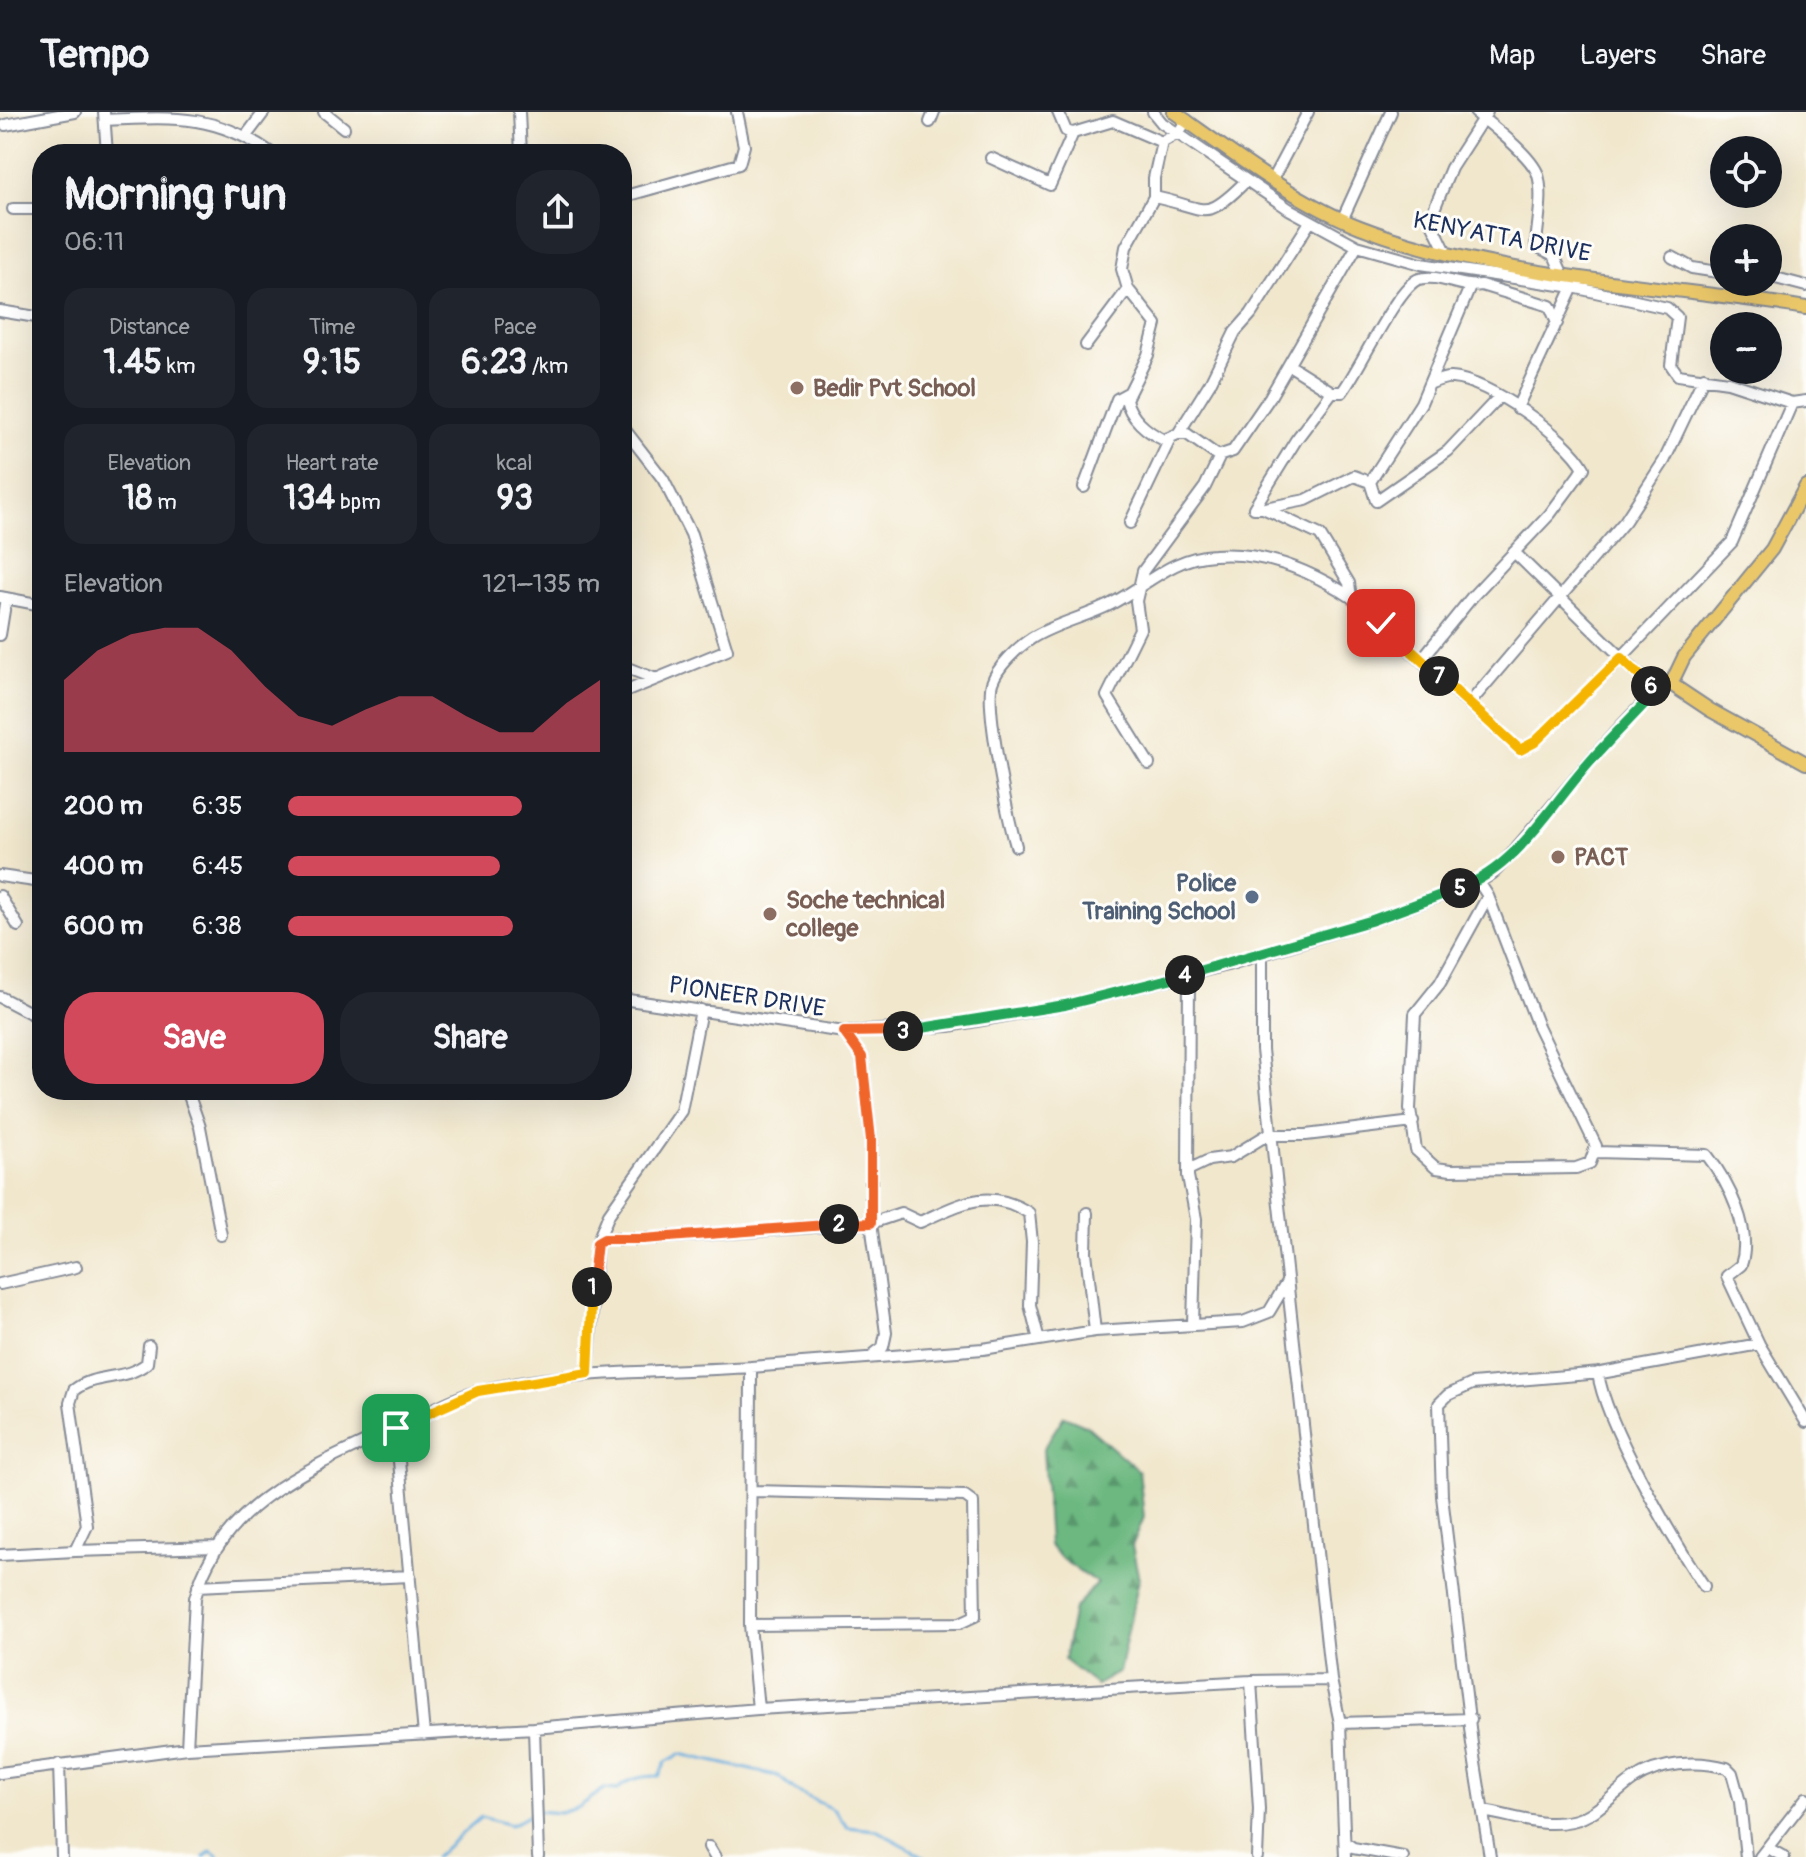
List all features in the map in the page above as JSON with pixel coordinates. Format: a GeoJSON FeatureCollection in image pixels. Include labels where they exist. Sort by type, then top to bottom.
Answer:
{"type":"FeatureCollection","features":[{"type":"Feature","properties":{"kind":"main road","name":"KENYATTA DRIVE"},"geometry":{"type":"LineString","coordinates":[[1174,112],[1273,178],[1343,218],[1447,254],[1806,308]]}},
{"type":"Feature","properties":{"kind":"main road"},"geometry":{"type":"LineString","coordinates":[[1806,486],[1772,549],[1684,657],[1671,684],[1710,710],[1806,763]]}},
{"type":"Feature","properties":{"kind":"street"},"geometry":{"type":"LineString","coordinates":[[5,125],[75,112]]}},
{"type":"Feature","properties":{"kind":"street"},"geometry":{"type":"LineString","coordinates":[[246,136],[264,112]]}},
{"type":"Feature","properties":{"kind":"street"},"geometry":{"type":"LineString","coordinates":[[324,112],[344,128]]}},
{"type":"Feature","properties":{"kind":"street"},"geometry":{"type":"LineString","coordinates":[[519,112],[521,144]]}},
{"type":"Feature","properties":{"kind":"street"},"geometry":{"type":"LineString","coordinates":[[632,194],[739,164],[744,146],[737,112]]}},
{"type":"Feature","properties":{"kind":"street"},"geometry":{"type":"LineString","coordinates":[[1058,112],[1062,127],[1073,133],[1113,121],[1162,142]]}},
{"type":"Feature","properties":{"kind":"street"},"geometry":{"type":"LineString","coordinates":[[1153,112],[1246,181],[1310,222],[1357,246],[1421,264],[1573,287],[1672,310],[1678,321],[1673,369],[1683,376],[1704,377],[1792,403],[1806,401]]}},
{"type":"Feature","properties":{"kind":"street"},"geometry":{"type":"LineString","coordinates":[[1273,178],[1308,112]]}},
{"type":"Feature","properties":{"kind":"street"},"geometry":{"type":"LineString","coordinates":[[1343,218],[1391,112]]}},
{"type":"Feature","properties":{"kind":"street"},"geometry":{"type":"LineString","coordinates":[[1447,254],[1430,219],[1451,168],[1481,114],[1531,162],[1538,176],[1536,246],[1554,255],[1562,273]]}},
{"type":"Feature","properties":{"kind":"street"},"geometry":{"type":"LineString","coordinates":[[106,144],[104,116],[211,121],[258,144]]}},
{"type":"Feature","properties":{"kind":"street"},"geometry":{"type":"LineString","coordinates":[[1187,120],[1178,133],[1162,142],[1154,178],[1154,197],[1126,247],[1122,269],[1128,289],[1156,324],[1148,355],[1128,393],[1127,406],[1138,421],[1157,437],[1187,434],[1220,456]]}},
{"type":"Feature","properties":{"kind":"street"},"geometry":{"type":"LineString","coordinates":[[991,158],[1050,185],[1073,133]]}},
{"type":"Feature","properties":{"kind":"street"},"geometry":{"type":"LineString","coordinates":[[1154,197],[1210,211],[1219,208],[1246,181]]}},
{"type":"Feature","properties":{"kind":"street"},"geometry":{"type":"LineString","coordinates":[[13,209],[32,209]]}},
{"type":"Feature","properties":{"kind":"street"},"geometry":{"type":"LineString","coordinates":[[1130,523],[1174,437],[1235,332],[1251,314],[1310,222]]}},
{"type":"Feature","properties":{"kind":"street"},"geometry":{"type":"LineString","coordinates":[[1149,764],[1107,696],[1140,629],[1136,601],[1143,571],[1205,487],[1220,456],[1233,451],[1289,365],[1357,246]]}},
{"type":"Feature","properties":{"kind":"street"},"geometry":{"type":"LineString","coordinates":[[1672,257],[1692,268],[1710,271]]}},
{"type":"Feature","properties":{"kind":"street"},"geometry":{"type":"LineString","coordinates":[[1289,365],[1332,392],[1344,390],[1412,283],[1436,278],[1470,287],[1495,288],[1550,306],[1557,323]]}},
{"type":"Feature","properties":{"kind":"street"},"geometry":{"type":"LineString","coordinates":[[1782,280],[1806,286]]}},
{"type":"Feature","properties":{"kind":"street"},"geometry":{"type":"LineString","coordinates":[[1370,482],[1421,403],[1470,287]]}},
{"type":"Feature","properties":{"kind":"street"},"geometry":{"type":"LineString","coordinates":[[1517,408],[1573,287]]}},
{"type":"Feature","properties":{"kind":"street"},"geometry":{"type":"LineString","coordinates":[[1086,345],[1128,289]]}},
{"type":"Feature","properties":{"kind":"street"},"geometry":{"type":"LineString","coordinates":[[0,311],[32,316]]}},
{"type":"Feature","properties":{"kind":"street"},"geometry":{"type":"LineString","coordinates":[[1421,660],[1550,514],[1584,468],[1543,426],[1499,397],[1463,379],[1448,377],[1429,384]]}},
{"type":"Feature","properties":{"kind":"street"},"geometry":{"type":"LineString","coordinates":[[1469,704],[1625,521],[1664,461],[1704,377]]}},
{"type":"Feature","properties":{"kind":"street"},"geometry":{"type":"LineString","coordinates":[[1332,392],[1296,440],[1254,508],[1306,500],[1354,476],[1370,482]]}},
{"type":"Feature","properties":{"kind":"street"},"geometry":{"type":"LineString","coordinates":[[1084,487],[1117,399],[1128,393]]}},
{"type":"Feature","properties":{"kind":"street"},"geometry":{"type":"LineString","coordinates":[[1370,482],[1376,501],[1448,451],[1499,397]]}},
{"type":"Feature","properties":{"kind":"street"},"geometry":{"type":"LineString","coordinates":[[1016,846],[993,717],[992,683],[1008,658],[1032,638],[1113,603],[1168,566],[1211,555],[1255,555],[1328,582],[1351,597],[1515,749],[1525,748],[1621,658],[1732,542],[1792,403]]}},
{"type":"Feature","properties":{"kind":"street"},"geometry":{"type":"LineString","coordinates":[[632,439],[663,479],[691,534],[727,650],[632,689]]}},
{"type":"Feature","properties":{"kind":"street"},"geometry":{"type":"LineString","coordinates":[[1263,508],[1320,535],[1349,583],[1351,597]]}},
{"type":"Feature","properties":{"kind":"street"},"geometry":{"type":"LineString","coordinates":[[1514,552],[1656,691]]}},
{"type":"Feature","properties":{"kind":"street"},"geometry":{"type":"LineString","coordinates":[[0,635],[3,598],[32,603]]}},
{"type":"Feature","properties":{"kind":"street"},"geometry":{"type":"LineString","coordinates":[[632,670],[656,679]]}},
{"type":"Feature","properties":{"kind":"street","name":"PIONEER DRIVE"},"geometry":{"type":"LineString","coordinates":[[632,1000],[844,1032],[949,1026],[1065,1005],[1189,974],[1370,921],[1479,882],[1506,861],[1601,749],[1656,691],[1671,684]]}},
{"type":"Feature","properties":{"kind":"street"},"geometry":{"type":"LineString","coordinates":[[0,876],[32,881]]}},
{"type":"Feature","properties":{"kind":"street"},"geometry":{"type":"LineString","coordinates":[[1479,882],[1488,896],[1537,1024],[1596,1152]]}},
{"type":"Feature","properties":{"kind":"street"},"geometry":{"type":"LineString","coordinates":[[0,896],[18,926]]}},
{"type":"Feature","properties":{"kind":"street"},"geometry":{"type":"LineString","coordinates":[[1488,896],[1440,983],[1415,1014],[1413,1122],[1416,1150],[1436,1168],[1576,1168],[1590,1163],[1596,1152]]}},
{"type":"Feature","properties":{"kind":"street"},"geometry":{"type":"LineString","coordinates":[[1262,953],[1262,1050],[1331,1680],[1340,1723],[1345,1857]]}},
{"type":"Feature","properties":{"kind":"street"},"geometry":{"type":"LineString","coordinates":[[1189,974],[1188,1170],[1196,1219],[1193,1324]]}},
{"type":"Feature","properties":{"kind":"street"},"geometry":{"type":"LineString","coordinates":[[0,997],[32,1014]]}},
{"type":"Feature","properties":{"kind":"street"},"geometry":{"type":"LineString","coordinates":[[588,1373],[597,1243],[609,1214],[681,1111],[701,1010]]}},
{"type":"Feature","properties":{"kind":"street"},"geometry":{"type":"LineString","coordinates":[[844,1032],[862,1057],[871,1140],[871,1223],[886,1333],[883,1347],[872,1355]]}},
{"type":"Feature","properties":{"kind":"street"},"geometry":{"type":"LineString","coordinates":[[191,1100],[200,1127],[221,1235]]}},
{"type":"Feature","properties":{"kind":"street"},"geometry":{"type":"LineString","coordinates":[[1188,1170],[1209,1160],[1231,1157],[1267,1135],[1413,1122]]}},
{"type":"Feature","properties":{"kind":"street"},"geometry":{"type":"LineString","coordinates":[[1596,1152],[1707,1155],[1723,1174],[1744,1241],[1741,1265],[1727,1276],[1759,1344],[1806,1422]]}},
{"type":"Feature","properties":{"kind":"street"},"geometry":{"type":"LineString","coordinates":[[597,1243],[604,1239],[871,1223],[901,1213],[920,1222],[965,1201],[997,1200],[1027,1211],[1032,1242],[1030,1305],[1039,1340]]}},
{"type":"Feature","properties":{"kind":"street"},"geometry":{"type":"LineString","coordinates":[[1087,1213],[1086,1252],[1095,1331]]}},
{"type":"Feature","properties":{"kind":"street"},"geometry":{"type":"LineString","coordinates":[[0,1284],[76,1267]]}},
{"type":"Feature","properties":{"kind":"street"},"geometry":{"type":"LineString","coordinates":[[187,1748],[198,1586],[216,1547],[251,1508],[283,1484],[478,1391],[588,1373],[639,1375],[983,1349],[1095,1331],[1255,1320],[1269,1312],[1287,1282]]}},
{"type":"Feature","properties":{"kind":"street"},"geometry":{"type":"LineString","coordinates":[[1490,1857],[1442,1496],[1439,1404],[1448,1395],[1472,1384],[1598,1373],[1759,1344]]}},
{"type":"Feature","properties":{"kind":"street"},"geometry":{"type":"LineString","coordinates":[[75,1551],[87,1526],[70,1403],[74,1390],[86,1383],[138,1370],[147,1363],[149,1346]]}},
{"type":"Feature","properties":{"kind":"street"},"geometry":{"type":"LineString","coordinates":[[751,1367],[753,1491],[750,1625],[758,1709]]}},
{"type":"Feature","properties":{"kind":"street"},"geometry":{"type":"LineString","coordinates":[[1598,1373],[1600,1391],[1626,1444],[1704,1586]]}},
{"type":"Feature","properties":{"kind":"street"},"geometry":{"type":"LineString","coordinates":[[396,1428],[424,1735]]}},
{"type":"Feature","properties":{"kind":"street"},"geometry":{"type":"LineString","coordinates":[[750,1625],[960,1623],[975,1616],[973,1502],[965,1496],[753,1491]]}},
{"type":"Feature","properties":{"kind":"street"},"geometry":{"type":"LineString","coordinates":[[0,1555],[216,1547]]}},
{"type":"Feature","properties":{"kind":"street"},"geometry":{"type":"LineString","coordinates":[[198,1586],[410,1576]]}},
{"type":"Feature","properties":{"kind":"street"},"geometry":{"type":"LineString","coordinates":[[0,1773],[187,1748],[534,1728],[758,1709],[1251,1681],[1331,1680]]}},
{"type":"Feature","properties":{"kind":"street"},"geometry":{"type":"LineString","coordinates":[[1251,1681],[1259,1809],[1257,1857]]}},
{"type":"Feature","properties":{"kind":"street"},"geometry":{"type":"LineString","coordinates":[[1340,1723],[1471,1719]]}},
{"type":"Feature","properties":{"kind":"street"},"geometry":{"type":"LineString","coordinates":[[534,1728],[538,1857]]}},
{"type":"Feature","properties":{"kind":"street"},"geometry":{"type":"LineString","coordinates":[[59,1764],[62,1857]]}},
{"type":"Feature","properties":{"kind":"street"},"geometry":{"type":"LineString","coordinates":[[1483,1811],[1520,1817],[1545,1826],[1576,1821],[1601,1806],[1635,1778],[1660,1767],[1713,1764],[1727,1768],[1735,1781],[1746,1857]]}},
{"type":"Feature","properties":{"kind":"street"},"geometry":{"type":"LineString","coordinates":[[1760,1857],[1806,1798]]}},
{"type":"Feature","properties":{"kind":"street"},"geometry":{"type":"LineString","coordinates":[[1346,1843],[1353,1848],[1403,1857]]}},
{"type":"Feature","properties":{"kind":"street"},"geometry":{"type":"LineString","coordinates":[[1768,1848],[1784,1857]]}},
{"type":"Feature","properties":{"kind":"green space"},"geometry":{"type":"Polygon","coordinates":[[[1064,1416],[1086,1425],[1139,1471],[1144,1517],[1132,1546],[1139,1579],[1119,1672],[1096,1685],[1064,1660],[1074,1609],[1097,1583],[1063,1560],[1049,1545],[1043,1449],[1064,1416]]]}},
{"type":"Feature","properties":{"kind":"waterway"},"geometry":{"type":"LineString","coordinates":[[435,1857],[481,1817],[511,1825],[537,1811],[560,1813],[579,1807],[604,1789],[617,1790],[636,1778],[659,1776],[666,1762],[680,1754],[778,1776],[796,1791],[834,1810],[847,1827],[876,1830],[925,1857]]}},
{"type":"Feature","properties":{"kind":"waterway"},"geometry":{"type":"LineString","coordinates":[[204,1857],[211,1851],[219,1857]]}},
{"type":"Feature","properties":{"kind":"place","name":"Bedir Pvt School"},"geometry":{"type":"Point","coordinates":[797,388]}},
{"type":"Feature","properties":{"kind":"place","name":"PACT"},"geometry":{"type":"Point","coordinates":[1558,857]}},
{"type":"Feature","properties":{"kind":"place","name":"Police Training School"},"geometry":{"type":"Point","coordinates":[1252,897]}},
{"type":"Feature","properties":{"kind":"place","name":"Soche technical college"},"geometry":{"type":"Point","coordinates":[770,914]}},
{"type":"Feature","properties":{"kind":"route"},"geometry":{"type":"LineString","coordinates":[[396,1428],[478,1391],[588,1373],[593,1313],[592,1277],[597,1243],[604,1239],[871,1223],[871,1140],[862,1057],[844,1032],[949,1026],[1065,1005],[1227,965],[1370,921],[1479,882],[1506,861],[1569,785],[1656,691],[1621,658],[1535,742],[1520,750],[1515,749],[1381,623]]}}]}
